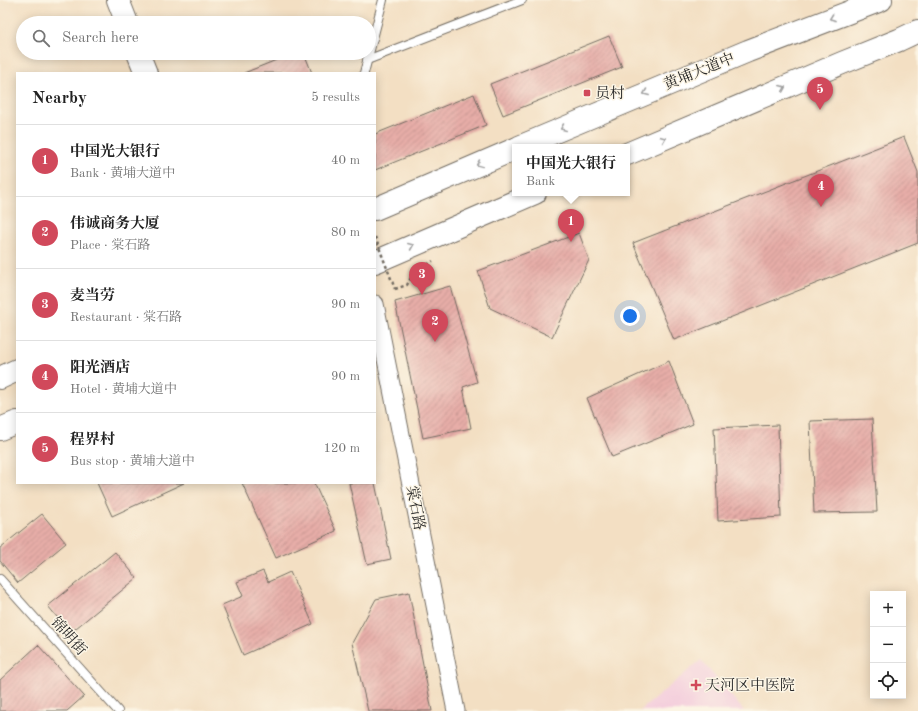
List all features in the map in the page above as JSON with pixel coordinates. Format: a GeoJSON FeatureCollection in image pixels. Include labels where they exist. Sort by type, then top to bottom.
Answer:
{"type":"FeatureCollection","features":[{"type":"Feature","properties":{"kind":"main road"},"geometry":{"type":"LineString","coordinates":[[118,0],[124,16]]}},
{"type":"Feature","properties":{"kind":"main road","name":"黄埔大道中"},"geometry":{"type":"LineString","coordinates":[[526,144],[748,51],[881,0]]}},
{"type":"Feature","properties":{"kind":"main road"},"geometry":{"type":"LineString","coordinates":[[630,153],[842,62],[912,35]]}},
{"type":"Feature","properties":{"kind":"main road"},"geometry":{"type":"LineString","coordinates":[[141,60],[146,72]]}},
{"type":"Feature","properties":{"kind":"main road"},"geometry":{"type":"LineString","coordinates":[[376,208],[512,150]]}},
{"type":"Feature","properties":{"kind":"main road"},"geometry":{"type":"LineString","coordinates":[[376,262],[528,196]]}},
{"type":"Feature","properties":{"kind":"main road"},"geometry":{"type":"LineString","coordinates":[[0,378],[16,370]]}},
{"type":"Feature","properties":{"kind":"main road"},"geometry":{"type":"LineString","coordinates":[[0,429],[16,422]]}},
{"type":"Feature","properties":{"kind":"street","name":"棠石路"},"geometry":{"type":"LineString","coordinates":[[376,309],[456,711]]}},
{"type":"Feature","properties":{"kind":"lane"},"geometry":{"type":"LineString","coordinates":[[376,28],[384,0]]}},
{"type":"Feature","properties":{"kind":"lane"},"geometry":{"type":"LineString","coordinates":[[376,57],[522,0]]}},
{"type":"Feature","properties":{"kind":"lane"},"geometry":{"type":"LineString","coordinates":[[364,72],[367,60]]}},
{"type":"Feature","properties":{"kind":"lane","name":"锦明街"},"geometry":{"type":"LineString","coordinates":[[0,579],[118,711]]}},
{"type":"Feature","properties":{"kind":"path"},"geometry":{"type":"LineString","coordinates":[[376,239],[396,289],[406,284],[412,274],[433,260]]}},
{"type":"Feature","properties":{"kind":"shaded area","name":"天河区中医院"},"geometry":{"type":"Polygon","coordinates":[[[701,660],[744,711],[640,711],[701,660]]]}},
{"type":"Feature","properties":{"kind":"building"},"geometry":{"type":"Polygon","coordinates":[[[609,36],[622,67],[503,115],[490,84],[609,36]]]}},
{"type":"Feature","properties":{"kind":"building"},"geometry":{"type":"Polygon","coordinates":[[[276,60],[307,60],[312,72],[246,72],[276,60]]]}},
{"type":"Feature","properties":{"kind":"building"},"geometry":{"type":"Polygon","coordinates":[[[474,94],[486,125],[376,170],[376,134],[474,94]]]}},
{"type":"Feature","properties":{"kind":"building"},"geometry":{"type":"Polygon","coordinates":[[[904,137],[918,172],[918,243],[674,340],[633,243],[904,137]]]}},
{"type":"Feature","properties":{"kind":"building"},"geometry":{"type":"Polygon","coordinates":[[[579,233],[589,260],[552,337],[490,308],[478,271],[579,233]]]}},
{"type":"Feature","properties":{"kind":"building"},"geometry":{"type":"Polygon","coordinates":[[[450,286],[477,382],[463,387],[471,428],[423,438],[395,302],[450,286]]]}},
{"type":"Feature","properties":{"kind":"building"},"geometry":{"type":"Polygon","coordinates":[[[669,361],[693,424],[612,457],[587,398],[669,361]]]}},
{"type":"Feature","properties":{"kind":"building"},"geometry":{"type":"Polygon","coordinates":[[[872,419],[877,512],[814,513],[810,421],[872,419]]]}},
{"type":"Feature","properties":{"kind":"building"},"geometry":{"type":"Polygon","coordinates":[[[778,425],[781,517],[718,521],[714,428],[778,425]]]}},
{"type":"Feature","properties":{"kind":"building"},"geometry":{"type":"Polygon","coordinates":[[[97,484],[182,484],[112,516],[97,484]]]}},
{"type":"Feature","properties":{"kind":"building"},"geometry":{"type":"Polygon","coordinates":[[[242,484],[314,484],[336,531],[276,558],[242,484]]]}},
{"type":"Feature","properties":{"kind":"building"},"geometry":{"type":"Polygon","coordinates":[[[349,484],[375,484],[391,559],[367,564],[349,484]]]}},
{"type":"Feature","properties":{"kind":"building"},"geometry":{"type":"Polygon","coordinates":[[[42,514],[66,543],[18,583],[0,561],[0,548],[42,514]]]}},
{"type":"Feature","properties":{"kind":"building"},"geometry":{"type":"Polygon","coordinates":[[[115,552],[137,578],[70,633],[48,606],[115,552]]]}},
{"type":"Feature","properties":{"kind":"building"},"geometry":{"type":"Polygon","coordinates":[[[263,571],[268,582],[290,572],[313,624],[243,655],[222,605],[243,596],[237,582],[263,571]]]}},
{"type":"Feature","properties":{"kind":"building"},"geometry":{"type":"Polygon","coordinates":[[[409,592],[432,711],[368,711],[352,643],[376,599],[409,592]]]}},
{"type":"Feature","properties":{"kind":"building"},"geometry":{"type":"Polygon","coordinates":[[[38,645],[84,696],[67,711],[0,711],[0,680],[38,645]]]}},
{"type":"Feature","properties":{"kind":"place","name":"员村"},"geometry":{"type":"Point","coordinates":[587,93]}},
{"type":"Feature","properties":{"kind":"place","name":"程界村"},"geometry":{"type":"Point","coordinates":[820,110]}},
{"type":"Feature","properties":{"kind":"place","name":"阳光酒店"},"geometry":{"type":"Point","coordinates":[821,207]}},
{"type":"Feature","properties":{"kind":"place","name":"中国光大银行"},"geometry":{"type":"Point","coordinates":[571,242]}},
{"type":"Feature","properties":{"kind":"place","name":"麦当劳"},"geometry":{"type":"Point","coordinates":[422,295]}},
{"type":"Feature","properties":{"kind":"place","name":"伟诚商务大厦"},"geometry":{"type":"Point","coordinates":[435,342]}},
{"type":"Feature","properties":{"kind":"place","name":"天河区中医院"},"geometry":{"type":"Point","coordinates":[696,685]}}]}
